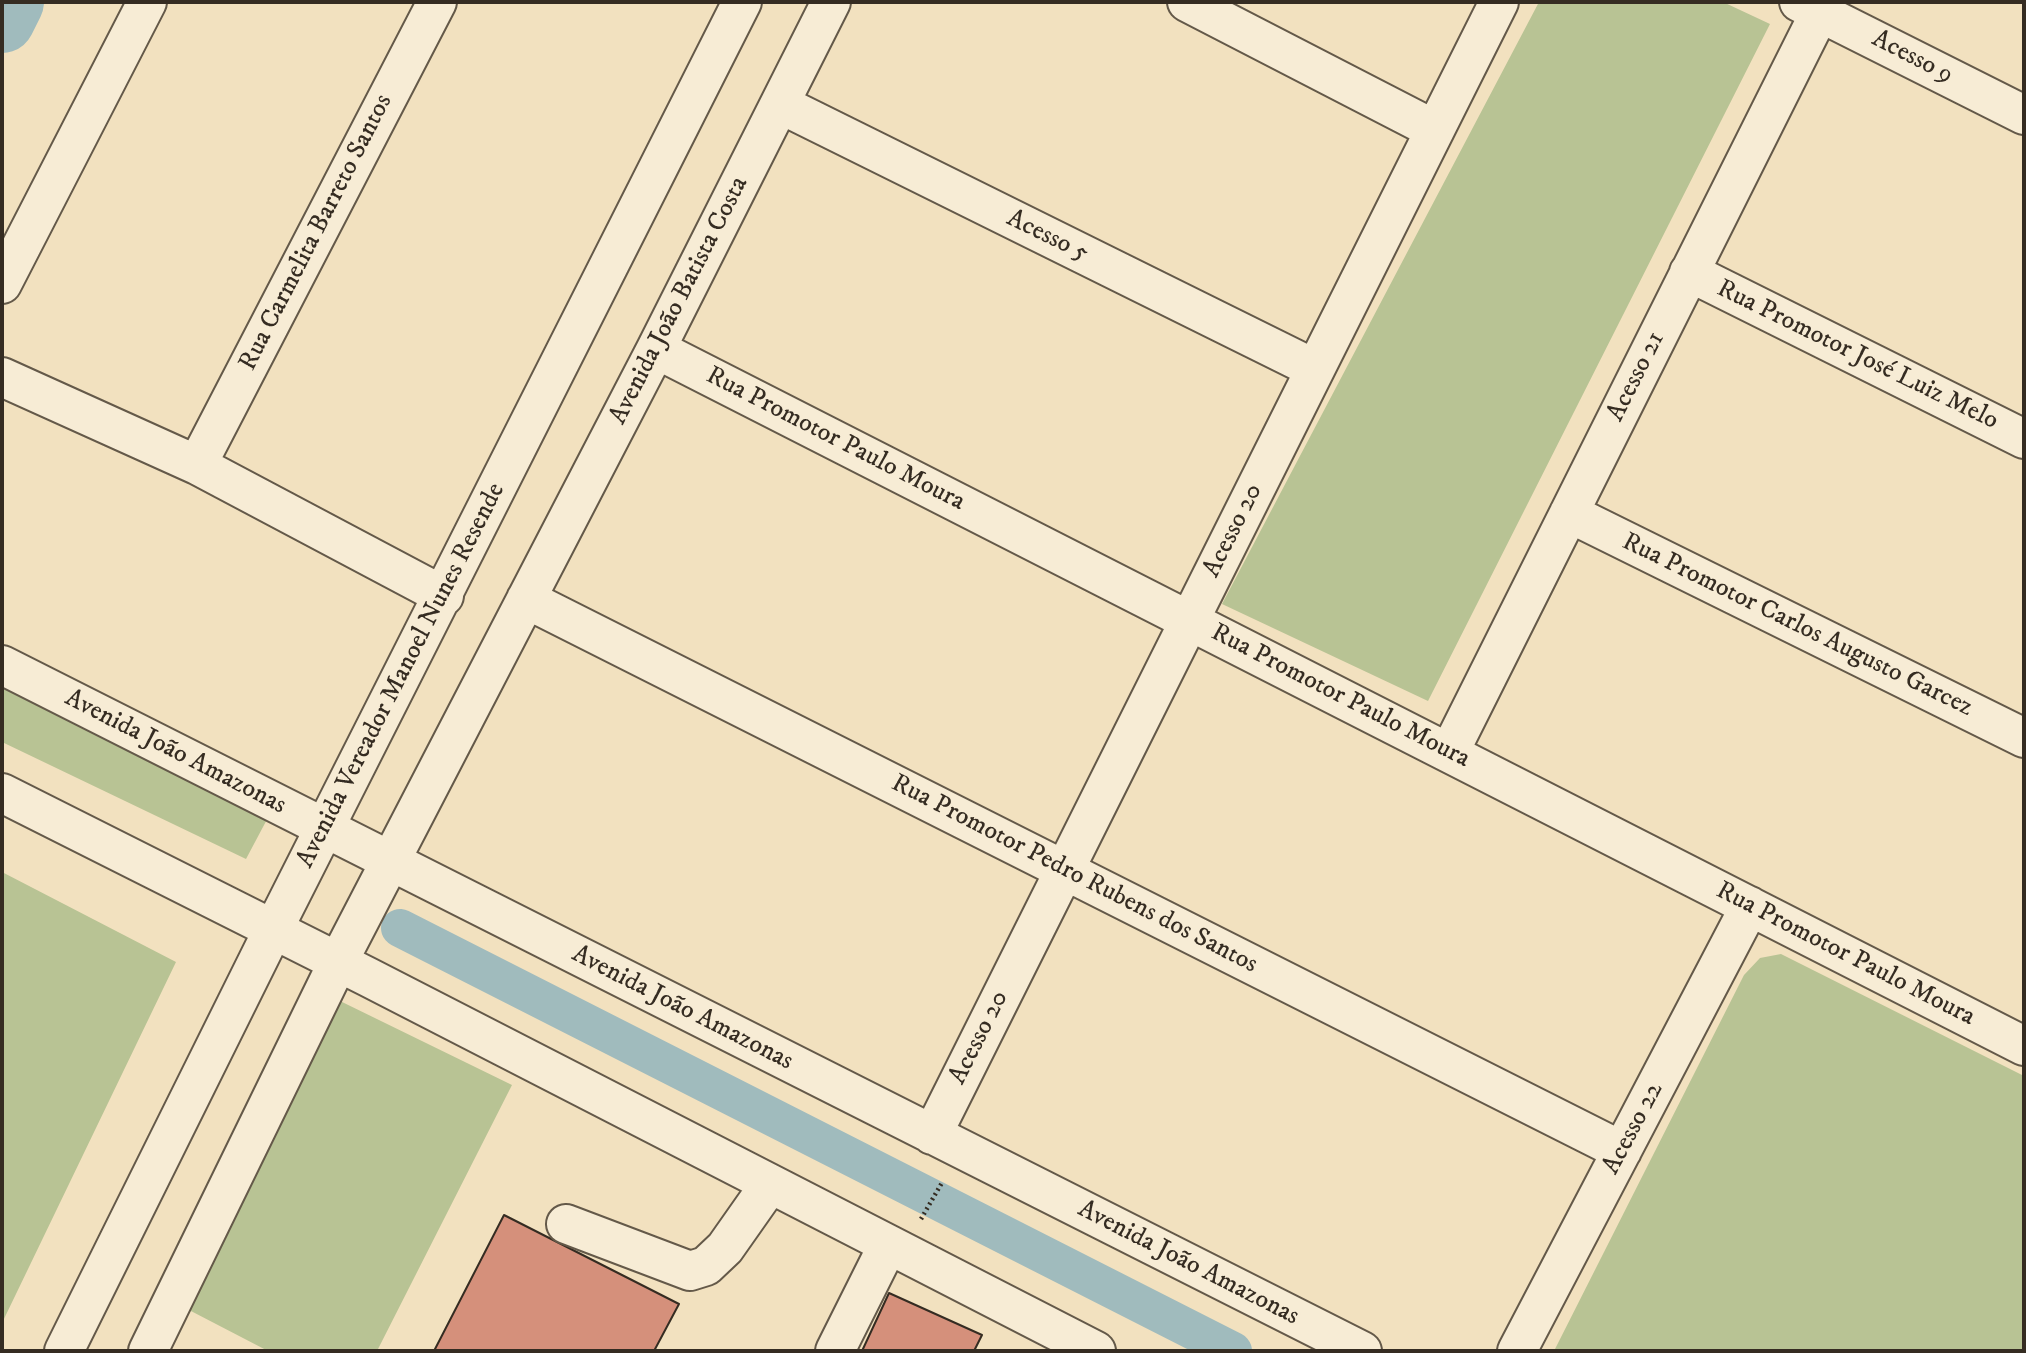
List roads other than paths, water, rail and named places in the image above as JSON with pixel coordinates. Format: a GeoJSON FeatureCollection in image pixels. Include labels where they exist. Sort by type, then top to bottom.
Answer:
{"type":"FeatureCollection","features":[{"type":"Feature","properties":{"kind":"street"},"geometry":{"type":"LineString","coordinates":[[2,284],[147,2]]}},
{"type":"Feature","properties":{"kind":"street","name":"Rua Carmelita Barreto Santos"},"geometry":{"type":"LineString","coordinates":[[197,465],[437,2]]}},
{"type":"Feature","properties":{"kind":"street","name":"Avenida Vereador Manoel Nunes Resende"},"geometry":{"type":"LineString","coordinates":[[64,1351],[273,930],[742,2]]}},
{"type":"Feature","properties":{"kind":"street","name":"Avenida João Batista Costa"},"geometry":{"type":"LineString","coordinates":[[526,599],[831,2]]}},
{"type":"Feature","properties":{"kind":"street"},"geometry":{"type":"LineString","coordinates":[[1187,2],[1435,130]]}},
{"type":"Feature","properties":{"kind":"street","name":"Acesso 20"},"geometry":{"type":"LineString","coordinates":[[932,1135],[1499,2]]}},
{"type":"Feature","properties":{"kind":"street","name":"Acesso 9"},"geometry":{"type":"LineString","coordinates":[[1814,5],[2024,114]]}},
{"type":"Feature","properties":{"kind":"street","name":"Acesso 21"},"geometry":{"type":"LineString","coordinates":[[1449,753],[1689,272],[1814,5]]}},
{"type":"Feature","properties":{"kind":"street","name":"Acesso 5"},"geometry":{"type":"LineString","coordinates":[[780,104],[1315,369]]}},
{"type":"Feature","properties":{"kind":"street","name":"Rua Promotor José Luiz Melo"},"geometry":{"type":"LineString","coordinates":[[1689,272],[2024,439]]}},
{"type":"Feature","properties":{"kind":"street","name":"Rua Promotor Paulo Moura"},"geometry":{"type":"LineString","coordinates":[[656,349],[2024,1046]]}},
{"type":"Feature","properties":{"kind":"street"},"geometry":{"type":"LineString","coordinates":[[2,377],[197,465],[444,596]]}},
{"type":"Feature","properties":{"kind":"street","name":"Rua Promotor Carlos Augusto Garcez"},"geometry":{"type":"LineString","coordinates":[[1569,513],[2024,738]]}},
{"type":"Feature","properties":{"kind":"street"},"geometry":{"type":"LineString","coordinates":[[148,1351],[338,962],[526,599]]}},
{"type":"Feature","properties":{"kind":"street","name":"Rua Promotor Pedro Rubens dos Santos"},"geometry":{"type":"LineString","coordinates":[[526,599],[1622,1151]]}},
{"type":"Feature","properties":{"kind":"street","name":"Avenida João Amazonas"},"geometry":{"type":"LineString","coordinates":[[2,666],[1362,1351]]}},
{"type":"Feature","properties":{"kind":"street"},"geometry":{"type":"LineString","coordinates":[[2,793],[770,1184],[903,1236],[1096,1351]]}},
{"type":"Feature","properties":{"kind":"street","name":"Acesso 22"},"geometry":{"type":"LineString","coordinates":[[1517,1351],[1750,906]]}},
{"type":"Feature","properties":{"kind":"street"},"geometry":{"type":"LineString","coordinates":[[566,1224],[690,1271],[706,1266],[725,1248],[770,1184]]}},
{"type":"Feature","properties":{"kind":"street"},"geometry":{"type":"LineString","coordinates":[[835,1351],[903,1236]]}},
{"type":"Feature","properties":{"kind":"waterway"},"geometry":{"type":"LineString","coordinates":[[2,20],[11,2]]}},
{"type":"Feature","properties":{"kind":"waterway"},"geometry":{"type":"LineString","coordinates":[[400,928],[1233,1351]]}}]}
